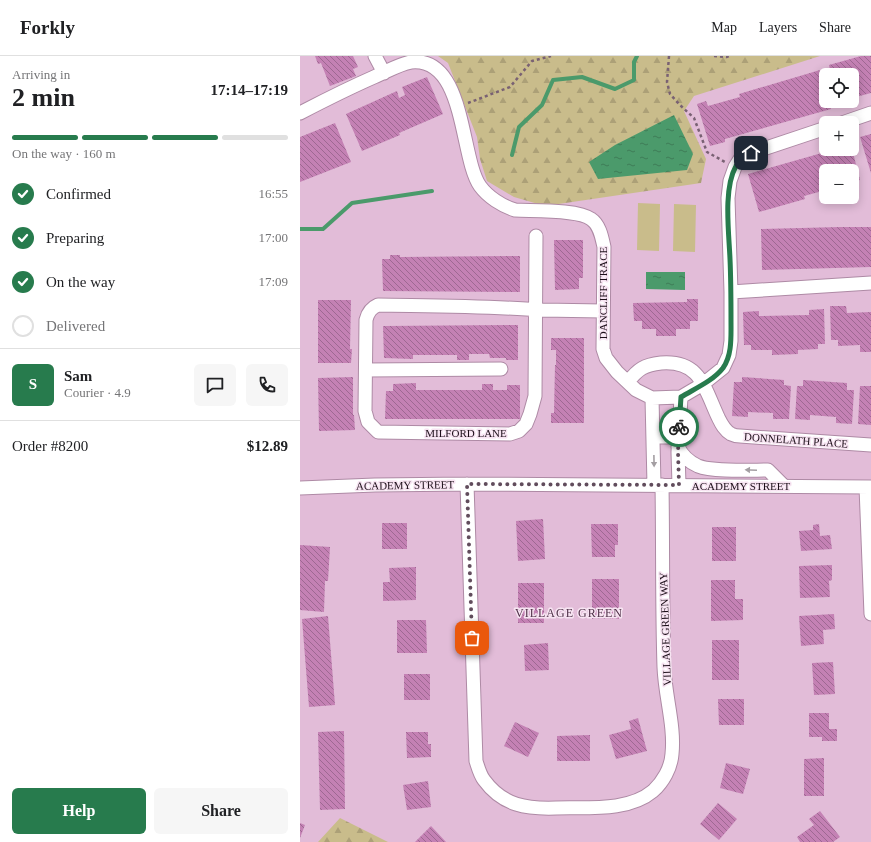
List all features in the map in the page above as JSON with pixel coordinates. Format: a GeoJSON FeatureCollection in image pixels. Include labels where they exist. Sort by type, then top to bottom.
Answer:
{"type":"FeatureCollection","features":[{"type":"Feature","properties":{"kind":"street"},"geometry":{"type":"LineString","coordinates":[[376,56],[384,72]]}},
{"type":"Feature","properties":{"kind":"street","name":"DANCLIFF TRACE"},"geometry":{"type":"LineString","coordinates":[[300,113],[384,72],[411,62],[429,62],[438,68],[452,89],[459,107],[470,163],[480,185],[490,197],[510,209],[515,210],[571,212],[592,219],[601,232],[604,247],[603,349],[606,358],[617,372],[636,390],[652,398]]}},
{"type":"Feature","properties":{"kind":"street"},"geometry":{"type":"LineString","coordinates":[[859,117],[871,113]]}},
{"type":"Feature","properties":{"kind":"street"},"geometry":{"type":"LineString","coordinates":[[658,485],[653,437],[652,398],[681,397],[703,384],[723,368],[729,355],[731,341],[731,292],[728,198],[730,181],[735,167],[740,159],[751,153],[819,130]]}},
{"type":"Feature","properties":{"kind":"street","name":"MILFORD LANE"},"geometry":{"type":"LineString","coordinates":[[536,236],[536,309],[535,396],[526,424],[519,431],[510,434],[378,432],[368,422],[365,411],[367,314],[372,308],[378,305],[507,307],[536,309],[603,311]]}},
{"type":"Feature","properties":{"kind":"street"},"geometry":{"type":"LineString","coordinates":[[731,292],[871,283]]}},
{"type":"Feature","properties":{"kind":"street","name":"DONNELATH PLACE"},"geometry":{"type":"LineString","coordinates":[[628,382],[636,372],[648,365],[670,362],[685,365],[695,372],[703,384],[722,426],[730,434],[740,436],[871,445]]}},
{"type":"Feature","properties":{"kind":"street"},"geometry":{"type":"LineString","coordinates":[[366,370],[501,369]]}},
{"type":"Feature","properties":{"kind":"street"},"geometry":{"type":"LineString","coordinates":[[679,485],[678,442],[681,397]]}},
{"type":"Feature","properties":{"kind":"street"},"geometry":{"type":"LineString","coordinates":[[653,437],[678,442]]}},
{"type":"Feature","properties":{"kind":"street"},"geometry":{"type":"LineString","coordinates":[[678,442],[681,453],[689,461],[699,466],[710,468],[768,470],[784,486]]}},
{"type":"Feature","properties":{"kind":"street","name":"VILLAGE GREEN WAY"},"geometry":{"type":"LineString","coordinates":[[467,484],[476,760],[483,779],[497,795],[516,805],[536,809],[615,806],[630,804],[653,790],[662,780],[669,767],[673,744],[664,669],[658,485]]}},
{"type":"Feature","properties":{"kind":"street","name":"ACADEMY STREET"},"geometry":{"type":"LineString","coordinates":[[300,488],[375,485],[467,484],[868,487]]}},
{"type":"Feature","properties":{"kind":"street"},"geometry":{"type":"LineString","coordinates":[[868,487],[871,614]]}},
{"type":"Feature","properties":{"kind":"path"},"geometry":{"type":"LineString","coordinates":[[459,107],[510,87],[532,61],[551,56]]}},
{"type":"Feature","properties":{"kind":"path"},"geometry":{"type":"LineString","coordinates":[[714,56],[727,58],[729,56]]}},
{"type":"Feature","properties":{"kind":"path"},"geometry":{"type":"LineString","coordinates":[[670,57],[666,82],[670,94],[694,118],[707,152],[735,167]]}},
{"type":"Feature","properties":{"kind":"green space"},"geometry":{"type":"Polygon","coordinates":[[[438,56],[820,56],[694,96],[684,111],[706,159],[701,183],[545,206],[514,197],[487,181],[480,159],[477,137],[448,63],[438,56]]]}},
{"type":"Feature","properties":{"kind":"green space"},"geometry":{"type":"Polygon","coordinates":[[[638,203],[660,204],[659,251],[637,250],[638,203]]]}},
{"type":"Feature","properties":{"kind":"green space"},"geometry":{"type":"Polygon","coordinates":[[[674,204],[696,205],[695,252],[673,251],[674,204]]]}},
{"type":"Feature","properties":{"kind":"green space"},"geometry":{"type":"Polygon","coordinates":[[[340,818],[388,842],[318,842],[340,818]]]}},
{"type":"Feature","properties":{"kind":"water"},"geometry":{"type":"Polygon","coordinates":[[[674,115],[693,154],[687,170],[598,179],[589,162],[615,145],[674,115]]]}},
{"type":"Feature","properties":{"kind":"water"},"geometry":{"type":"Polygon","coordinates":[[[646,272],[685,272],[685,290],[646,289],[646,272]]]}},
{"type":"Feature","properties":{"kind":"building"},"geometry":{"type":"Polygon","coordinates":[[[315,56],[353,56],[358,67],[353,69],[356,76],[330,86],[321,63],[318,64],[315,56]]]}},
{"type":"Feature","properties":{"kind":"building"},"geometry":{"type":"Polygon","coordinates":[[[861,56],[871,56],[871,93],[859,96],[859,68],[830,68],[829,65],[861,56]]]}},
{"type":"Feature","properties":{"kind":"building"},"geometry":{"type":"Polygon","coordinates":[[[819,70],[819,108],[831,109],[725,139],[725,142],[710,146],[697,104],[706,101],[708,106],[740,97],[739,94],[819,70]]]}},
{"type":"Feature","properties":{"kind":"building"},"geometry":{"type":"Polygon","coordinates":[[[427,77],[443,114],[399,133],[400,135],[362,151],[346,114],[397,91],[399,98],[405,95],[402,87],[427,77]]]}},
{"type":"Feature","properties":{"kind":"building"},"geometry":{"type":"Polygon","coordinates":[[[335,123],[351,162],[300,182],[300,137],[335,123]]]}},
{"type":"Feature","properties":{"kind":"building"},"geometry":{"type":"Polygon","coordinates":[[[871,134],[871,173],[860,137],[871,134]]]}},
{"type":"Feature","properties":{"kind":"building"},"geometry":{"type":"Polygon","coordinates":[[[819,154],[819,156],[854,156],[856,164],[819,164],[819,192],[804,196],[805,199],[759,212],[748,174],[819,154]]]}},
{"type":"Feature","properties":{"kind":"building"},"geometry":{"type":"Polygon","coordinates":[[[871,227],[871,267],[762,270],[761,229],[871,227]]]}},
{"type":"Feature","properties":{"kind":"building"},"geometry":{"type":"Polygon","coordinates":[[[554,240],[583,240],[583,278],[579,278],[579,289],[555,290],[554,240]]]}},
{"type":"Feature","properties":{"kind":"building"},"geometry":{"type":"Polygon","coordinates":[[[390,255],[400,255],[400,257],[520,256],[520,292],[383,291],[382,259],[390,259],[390,255]]]}},
{"type":"Feature","properties":{"kind":"building"},"geometry":{"type":"Polygon","coordinates":[[[687,299],[698,299],[698,321],[690,321],[690,329],[676,329],[676,336],[656,336],[656,329],[642,329],[642,321],[634,321],[633,303],[687,302],[687,299]]]}},
{"type":"Feature","properties":{"kind":"building"},"geometry":{"type":"Polygon","coordinates":[[[318,300],[351,300],[351,363],[318,363],[318,300]]]}},
{"type":"Feature","properties":{"kind":"building"},"geometry":{"type":"Polygon","coordinates":[[[830,306],[846,306],[847,313],[871,312],[871,352],[860,352],[860,345],[838,346],[838,340],[831,340],[830,306]]]}},
{"type":"Feature","properties":{"kind":"building"},"geometry":{"type":"Polygon","coordinates":[[[824,309],[825,344],[818,344],[818,349],[798,350],[798,354],[772,355],[772,350],[751,350],[751,345],[744,345],[743,312],[759,311],[759,316],[809,315],[809,310],[824,309]]]}},
{"type":"Feature","properties":{"kind":"building"},"geometry":{"type":"Polygon","coordinates":[[[518,325],[518,360],[490,358],[489,354],[469,354],[469,360],[457,360],[457,355],[413,355],[413,359],[384,358],[383,326],[518,325]]]}},
{"type":"Feature","properties":{"kind":"building"},"geometry":{"type":"Polygon","coordinates":[[[551,338],[584,338],[584,423],[551,423],[551,413],[554,413],[556,350],[551,350],[551,338]]]}},
{"type":"Feature","properties":{"kind":"building"},"geometry":{"type":"Polygon","coordinates":[[[353,377],[353,415],[355,430],[319,431],[318,378],[353,377]]]}},
{"type":"Feature","properties":{"kind":"building"},"geometry":{"type":"Polygon","coordinates":[[[742,377],[784,380],[784,385],[791,386],[789,419],[773,419],[773,413],[748,412],[748,417],[732,416],[734,382],[742,382],[742,377]]]}},
{"type":"Feature","properties":{"kind":"building"},"geometry":{"type":"Polygon","coordinates":[[[803,380],[847,383],[847,390],[854,390],[852,424],[836,423],[836,417],[810,415],[810,420],[795,419],[797,386],[803,386],[803,380]]]}},
{"type":"Feature","properties":{"kind":"building"},"geometry":{"type":"Polygon","coordinates":[[[416,383],[416,390],[482,390],[482,384],[493,384],[493,390],[507,390],[507,385],[520,385],[520,419],[385,419],[386,391],[393,391],[393,384],[416,383]]]}},
{"type":"Feature","properties":{"kind":"building"},"geometry":{"type":"Polygon","coordinates":[[[860,386],[871,386],[871,425],[858,424],[860,386]]]}},
{"type":"Feature","properties":{"kind":"building"},"geometry":{"type":"Polygon","coordinates":[[[543,519],[545,559],[518,561],[516,521],[543,519]]]}},
{"type":"Feature","properties":{"kind":"building"},"geometry":{"type":"Polygon","coordinates":[[[382,523],[407,523],[407,549],[382,549],[382,523]]]}},
{"type":"Feature","properties":{"kind":"building"},"geometry":{"type":"Polygon","coordinates":[[[591,524],[618,524],[618,545],[615,545],[615,557],[592,557],[591,524]]]}},
{"type":"Feature","properties":{"kind":"building"},"geometry":{"type":"Polygon","coordinates":[[[819,524],[820,536],[830,535],[832,549],[801,551],[799,531],[813,530],[813,525],[819,524]]]}},
{"type":"Feature","properties":{"kind":"building"},"geometry":{"type":"Polygon","coordinates":[[[712,527],[736,527],[736,561],[712,561],[712,527]]]}},
{"type":"Feature","properties":{"kind":"building"},"geometry":{"type":"Polygon","coordinates":[[[300,545],[330,547],[328,581],[325,581],[324,612],[300,610],[300,545]]]}},
{"type":"Feature","properties":{"kind":"building"},"geometry":{"type":"Polygon","coordinates":[[[832,565],[832,580],[829,581],[830,597],[800,598],[799,566],[832,565]]]}},
{"type":"Feature","properties":{"kind":"building"},"geometry":{"type":"Polygon","coordinates":[[[416,567],[416,600],[383,601],[383,582],[390,582],[389,568],[416,567]]]}},
{"type":"Feature","properties":{"kind":"building"},"geometry":{"type":"Polygon","coordinates":[[[592,579],[619,579],[619,619],[592,619],[592,579]]]}},
{"type":"Feature","properties":{"kind":"building"},"geometry":{"type":"Polygon","coordinates":[[[711,580],[735,580],[735,599],[743,599],[743,620],[711,621],[711,580]]]}},
{"type":"Feature","properties":{"kind":"building"},"geometry":{"type":"Polygon","coordinates":[[[518,583],[544,583],[544,623],[518,623],[518,583]]]}},
{"type":"Feature","properties":{"kind":"building"},"geometry":{"type":"Polygon","coordinates":[[[834,614],[835,629],[823,630],[824,644],[801,646],[799,616],[834,614]]]}},
{"type":"Feature","properties":{"kind":"building"},"geometry":{"type":"Polygon","coordinates":[[[328,616],[335,705],[309,707],[302,619],[328,616]]]}},
{"type":"Feature","properties":{"kind":"building"},"geometry":{"type":"Polygon","coordinates":[[[397,620],[426,620],[427,653],[397,653],[397,620]]]}},
{"type":"Feature","properties":{"kind":"building"},"geometry":{"type":"Polygon","coordinates":[[[712,640],[739,640],[739,680],[712,680],[712,640]]]}},
{"type":"Feature","properties":{"kind":"building"},"geometry":{"type":"Polygon","coordinates":[[[548,643],[549,670],[525,671],[524,645],[548,643]]]}},
{"type":"Feature","properties":{"kind":"building"},"geometry":{"type":"Polygon","coordinates":[[[833,662],[835,694],[814,695],[812,663],[833,662]]]}},
{"type":"Feature","properties":{"kind":"building"},"geometry":{"type":"Polygon","coordinates":[[[404,674],[430,674],[430,700],[404,700],[404,674]]]}},
{"type":"Feature","properties":{"kind":"building"},"geometry":{"type":"Polygon","coordinates":[[[718,699],[744,699],[744,725],[719,725],[718,699]]]}},
{"type":"Feature","properties":{"kind":"building"},"geometry":{"type":"Polygon","coordinates":[[[809,713],[829,713],[829,729],[837,729],[837,741],[822,741],[822,737],[809,737],[809,713]]]}},
{"type":"Feature","properties":{"kind":"building"},"geometry":{"type":"Polygon","coordinates":[[[638,718],[647,751],[616,759],[609,735],[631,729],[629,721],[638,718]]]}},
{"type":"Feature","properties":{"kind":"building"},"geometry":{"type":"Polygon","coordinates":[[[515,722],[539,733],[528,757],[504,746],[515,722]]]}},
{"type":"Feature","properties":{"kind":"building"},"geometry":{"type":"Polygon","coordinates":[[[344,731],[345,809],[320,810],[318,732],[344,731]]]}},
{"type":"Feature","properties":{"kind":"building"},"geometry":{"type":"Polygon","coordinates":[[[406,732],[428,732],[428,744],[431,744],[431,757],[407,758],[406,732]]]}},
{"type":"Feature","properties":{"kind":"building"},"geometry":{"type":"Polygon","coordinates":[[[590,735],[590,761],[557,761],[557,736],[590,735]]]}},
{"type":"Feature","properties":{"kind":"building"},"geometry":{"type":"Polygon","coordinates":[[[824,758],[824,796],[804,796],[804,759],[824,758]]]}},
{"type":"Feature","properties":{"kind":"building"},"geometry":{"type":"Polygon","coordinates":[[[726,763],[750,769],[743,794],[720,788],[726,763]]]}},
{"type":"Feature","properties":{"kind":"building"},"geometry":{"type":"Polygon","coordinates":[[[428,781],[431,807],[407,810],[403,785],[428,781]]]}},
{"type":"Feature","properties":{"kind":"building"},"geometry":{"type":"Polygon","coordinates":[[[718,803],[737,819],[719,840],[700,824],[718,803]]]}},
{"type":"Feature","properties":{"kind":"building"},"geometry":{"type":"Polygon","coordinates":[[[820,811],[840,837],[833,842],[800,842],[797,837],[814,825],[809,819],[820,811]]]}},
{"type":"Feature","properties":{"kind":"building"},"geometry":{"type":"Polygon","coordinates":[[[300,823],[305,825],[300,838],[300,823]]]}},
{"type":"Feature","properties":{"kind":"building"},"geometry":{"type":"Polygon","coordinates":[[[431,826],[446,842],[415,842],[431,826]]]}},
{"type":"Feature","properties":{"kind":"waterway"},"geometry":{"type":"LineString","coordinates":[[512,155],[519,127],[542,105],[553,80],[582,77],[615,89],[634,80],[634,62],[637,56]]}},
{"type":"Feature","properties":{"kind":"waterway"},"geometry":{"type":"LineString","coordinates":[[300,229],[323,229],[352,203],[432,191]]}},
{"type":"Feature","properties":{"kind":"way so far"},"geometry":{"type":"LineString","coordinates":[[472,638],[467,484],[679,485],[679,427]]}},
{"type":"Feature","properties":{"kind":"district","name":"VILLAGE GREEN"},"geometry":{"type":"Point","coordinates":[569,613]}},
{"type":"Feature","properties":{"kind":"route"},"geometry":{"type":"LineString","coordinates":[[679,427],[681,397],[703,384],[723,368],[729,355],[731,341],[731,292],[728,198],[730,181],[735,167],[740,159],[751,153]]}}]}
